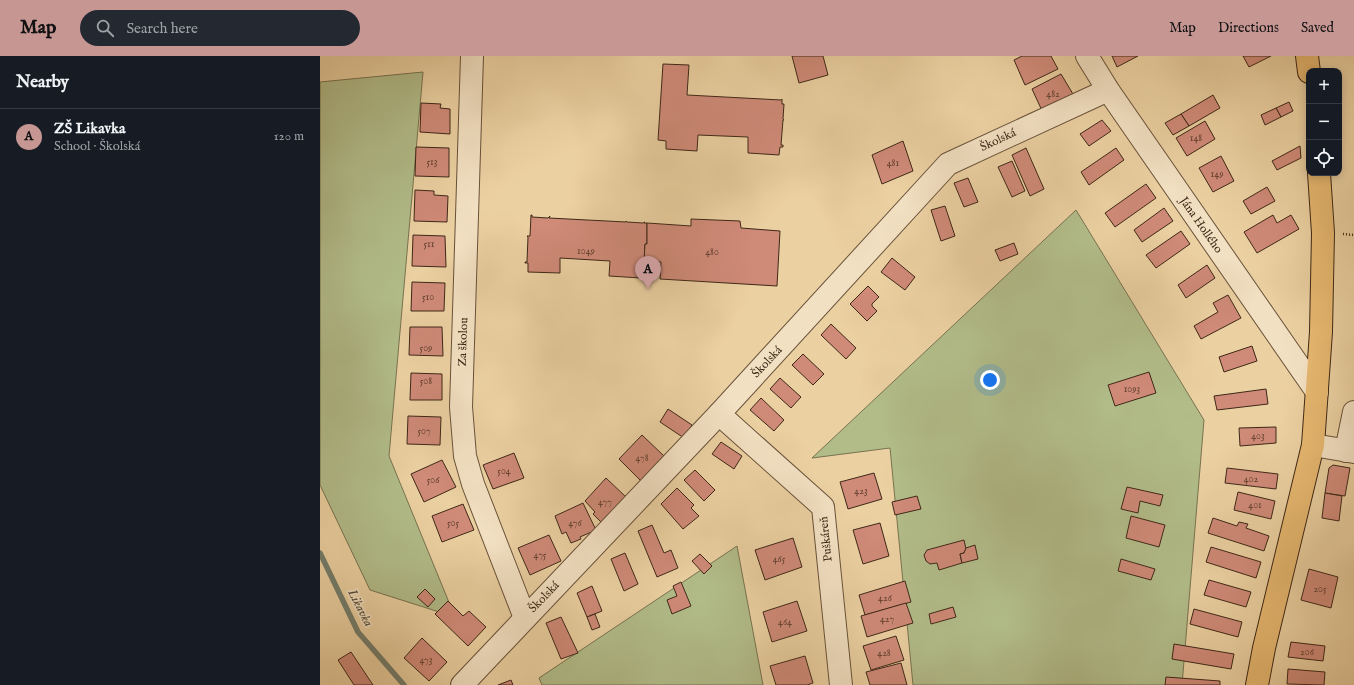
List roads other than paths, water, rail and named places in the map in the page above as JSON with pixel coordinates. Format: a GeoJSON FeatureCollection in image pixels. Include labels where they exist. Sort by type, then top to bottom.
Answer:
{"type":"FeatureCollection","features":[{"type":"Feature","properties":{"kind":"main road"},"geometry":{"type":"LineString","coordinates":[[1307,56],[1308,68]]}},
{"type":"Feature","properties":{"kind":"main road"},"geometry":{"type":"LineString","coordinates":[[1257,685],[1264,648],[1313,445],[1321,332],[1323,233],[1320,176]]}},
{"type":"Feature","properties":{"kind":"street","name":"Za školou"},"geometry":{"type":"LineString","coordinates":[[472,56],[461,407],[466,456],[473,484],[525,618]]}},
{"type":"Feature","properties":{"kind":"street","name":"Jána Hollého"},"geometry":{"type":"LineString","coordinates":[[1087,56],[1108,90],[1317,392]]}},
{"type":"Feature","properties":{"kind":"street","name":"Školská"},"geometry":{"type":"LineString","coordinates":[[462,685],[719,414],[948,164],[1108,90]]}},
{"type":"Feature","properties":{"kind":"street"},"geometry":{"type":"LineString","coordinates":[[1313,445],[1350,452],[1354,412]]}},
{"type":"Feature","properties":{"kind":"street","name":"Puškáreň"},"geometry":{"type":"LineString","coordinates":[[719,414],[823,507],[841,685]]}},
{"type":"Feature","properties":{"kind":"waterway","name":"Likavka"},"geometry":{"type":"LineString","coordinates":[[320,553],[358,632],[404,685]]}},
{"type":"Feature","properties":{"kind":"place","name":"ZŠ Likavka"},"geometry":{"type":"Point","coordinates":[648,289]}}]}
